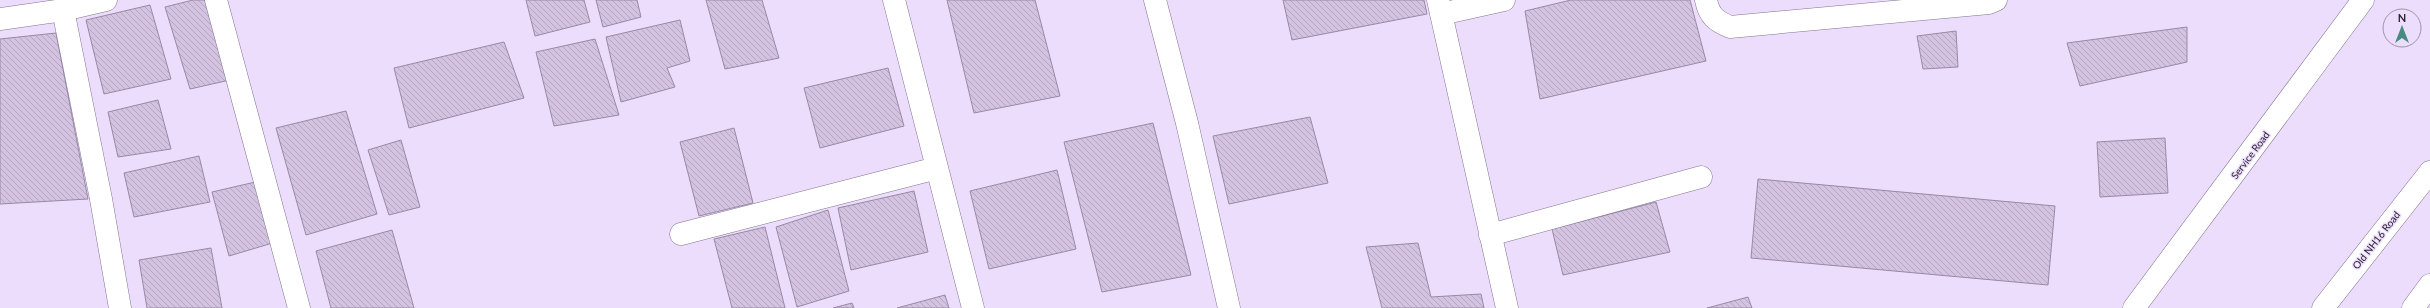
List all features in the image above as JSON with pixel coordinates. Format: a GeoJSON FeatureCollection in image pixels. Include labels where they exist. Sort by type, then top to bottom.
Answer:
{"type":"FeatureCollection","features":[{"type":"Feature","properties":{"kind":"street"},"geometry":{"type":"LineString","coordinates":[[0,19],[63,10],[106,0]]}},
{"type":"Feature","properties":{"kind":"street"},"geometry":{"type":"LineString","coordinates":[[216,0],[299,308]]}},
{"type":"Feature","properties":{"kind":"street"},"geometry":{"type":"LineString","coordinates":[[894,0],[972,308]]}},
{"type":"Feature","properties":{"kind":"street"},"geometry":{"type":"LineString","coordinates":[[1156,0],[1229,308]]}},
{"type":"Feature","properties":{"kind":"street"},"geometry":{"type":"LineString","coordinates":[[1504,0],[1439,7],[1507,308]]}},
{"type":"Feature","properties":{"kind":"street"},"geometry":{"type":"LineString","coordinates":[[1706,0],[1708,11],[1716,21],[1730,27],[1989,3],[1996,0]]}},
{"type":"Feature","properties":{"kind":"street","name":"Service Road"},"geometry":{"type":"LineString","coordinates":[[2134,308],[2363,0]]}},
{"type":"Feature","properties":{"kind":"street"},"geometry":{"type":"LineString","coordinates":[[63,10],[101,199],[120,308]]}},
{"type":"Feature","properties":{"kind":"street"},"geometry":{"type":"LineString","coordinates":[[681,234],[937,168]]}},
{"type":"Feature","properties":{"kind":"street","name":"Old NH16 Road"},"geometry":{"type":"LineString","coordinates":[[2323,308],[2430,172]]}},
{"type":"Feature","properties":{"kind":"street"},"geometry":{"type":"LineString","coordinates":[[1490,235],[1701,177]]}},
{"type":"Feature","properties":{"kind":"street"},"geometry":{"type":"LineString","coordinates":[[2413,308],[2430,285]]}},
{"type":"Feature","properties":{"kind":"building"},"geometry":{"type":"Polygon","coordinates":[[[193,0],[208,0],[230,80],[190,89],[165,7],[193,0]]]}},
{"type":"Feature","properties":{"kind":"building"},"geometry":{"type":"Polygon","coordinates":[[[526,0],[584,0],[590,22],[535,36],[526,0]]]}},
{"type":"Feature","properties":{"kind":"building"},"geometry":{"type":"Polygon","coordinates":[[[596,0],[637,0],[641,17],[603,27],[596,0]]]}},
{"type":"Feature","properties":{"kind":"building"},"geometry":{"type":"Polygon","coordinates":[[[706,0],[762,0],[779,58],[725,69],[706,0]]]}},
{"type":"Feature","properties":{"kind":"building"},"geometry":{"type":"Polygon","coordinates":[[[947,0],[1035,0],[1060,96],[974,113],[947,0]]]}},
{"type":"Feature","properties":{"kind":"building"},"geometry":{"type":"Polygon","coordinates":[[[1283,0],[1424,0],[1427,14],[1292,40],[1283,0]]]}},
{"type":"Feature","properties":{"kind":"building"},"geometry":{"type":"Polygon","coordinates":[[[1571,0],[1690,0],[1706,61],[1540,99],[1525,11],[1571,0]]]}},
{"type":"Feature","properties":{"kind":"building"},"geometry":{"type":"Polygon","coordinates":[[[150,5],[171,79],[104,94],[86,20],[150,5]]]}},
{"type":"Feature","properties":{"kind":"building"},"geometry":{"type":"Polygon","coordinates":[[[680,20],[690,61],[667,68],[675,87],[621,102],[606,37],[680,20]]]}},
{"type":"Feature","properties":{"kind":"building"},"geometry":{"type":"Polygon","coordinates":[[[2187,27],[2187,62],[2080,86],[2067,43],[2187,27]]]}},
{"type":"Feature","properties":{"kind":"building"},"geometry":{"type":"Polygon","coordinates":[[[1956,31],[1958,67],[1923,69],[1917,36],[1956,31]]]}},
{"type":"Feature","properties":{"kind":"building"},"geometry":{"type":"Polygon","coordinates":[[[56,33],[88,199],[0,204],[0,39],[56,33]]]}},
{"type":"Feature","properties":{"kind":"building"},"geometry":{"type":"Polygon","coordinates":[[[595,39],[619,115],[554,126],[536,52],[595,39]]]}},
{"type":"Feature","properties":{"kind":"building"},"geometry":{"type":"Polygon","coordinates":[[[504,42],[524,98],[409,128],[394,68],[504,42]]]}},
{"type":"Feature","properties":{"kind":"building"},"geometry":{"type":"Polygon","coordinates":[[[888,68],[904,126],[820,148],[804,88],[888,68]]]}},
{"type":"Feature","properties":{"kind":"building"},"geometry":{"type":"Polygon","coordinates":[[[158,100],[171,149],[118,157],[108,112],[158,100]]]}},
{"type":"Feature","properties":{"kind":"building"},"geometry":{"type":"Polygon","coordinates":[[[346,111],[377,214],[306,235],[276,128],[346,111]]]}},
{"type":"Feature","properties":{"kind":"building"},"geometry":{"type":"Polygon","coordinates":[[[1310,117],[1328,183],[1229,204],[1213,136],[1310,117]]]}},
{"type":"Feature","properties":{"kind":"building"},"geometry":{"type":"Polygon","coordinates":[[[1153,123],[1191,275],[1102,292],[1064,142],[1153,123]]]}},
{"type":"Feature","properties":{"kind":"building"},"geometry":{"type":"Polygon","coordinates":[[[734,128],[753,203],[699,216],[680,142],[734,128]]]}},
{"type":"Feature","properties":{"kind":"building"},"geometry":{"type":"Polygon","coordinates":[[[2165,138],[2168,193],[2100,197],[2097,142],[2165,138]]]}},
{"type":"Feature","properties":{"kind":"building"},"geometry":{"type":"Polygon","coordinates":[[[401,140],[420,207],[389,215],[368,150],[401,140]]]}},
{"type":"Feature","properties":{"kind":"building"},"geometry":{"type":"Polygon","coordinates":[[[199,156],[210,202],[134,217],[124,173],[199,156]]]}},
{"type":"Feature","properties":{"kind":"building"},"geometry":{"type":"Polygon","coordinates":[[[1057,170],[1076,249],[989,269],[970,191],[1057,170]]]}},
{"type":"Feature","properties":{"kind":"building"},"geometry":{"type":"Polygon","coordinates":[[[1758,179],[2055,206],[2048,285],[1751,258],[1758,179]]]}},
{"type":"Feature","properties":{"kind":"building"},"geometry":{"type":"Polygon","coordinates":[[[264,180],[276,242],[229,256],[212,192],[264,180]]]}},
{"type":"Feature","properties":{"kind":"building"},"geometry":{"type":"Polygon","coordinates":[[[914,191],[928,252],[851,270],[838,208],[914,191]]]}},
{"type":"Feature","properties":{"kind":"building"},"geometry":{"type":"Polygon","coordinates":[[[1656,202],[1670,252],[1563,275],[1552,229],[1656,202]]]}},
{"type":"Feature","properties":{"kind":"building"},"geometry":{"type":"Polygon","coordinates":[[[828,210],[849,291],[797,307],[776,227],[828,210]]]}},
{"type":"Feature","properties":{"kind":"building"},"geometry":{"type":"Polygon","coordinates":[[[765,227],[785,308],[732,308],[714,239],[765,227]]]}},
{"type":"Feature","properties":{"kind":"building"},"geometry":{"type":"Polygon","coordinates":[[[392,230],[414,308],[331,308],[316,251],[392,230]]]}},
{"type":"Feature","properties":{"kind":"building"},"geometry":{"type":"Polygon","coordinates":[[[1418,243],[1431,297],[1481,294],[1484,308],[1382,308],[1366,247],[1418,243]]]}},
{"type":"Feature","properties":{"kind":"building"},"geometry":{"type":"Polygon","coordinates":[[[211,248],[222,308],[147,308],[139,260],[211,248]]]}},
{"type":"Feature","properties":{"kind":"building"},"geometry":{"type":"Polygon","coordinates":[[[945,295],[949,308],[897,308],[945,295]]]}},
{"type":"Feature","properties":{"kind":"building"},"geometry":{"type":"Polygon","coordinates":[[[1748,297],[1752,308],[1707,308],[1748,297]]]}},
{"type":"Feature","properties":{"kind":"building"},"geometry":{"type":"Polygon","coordinates":[[[852,303],[854,308],[833,308],[852,303]]]}}]}
